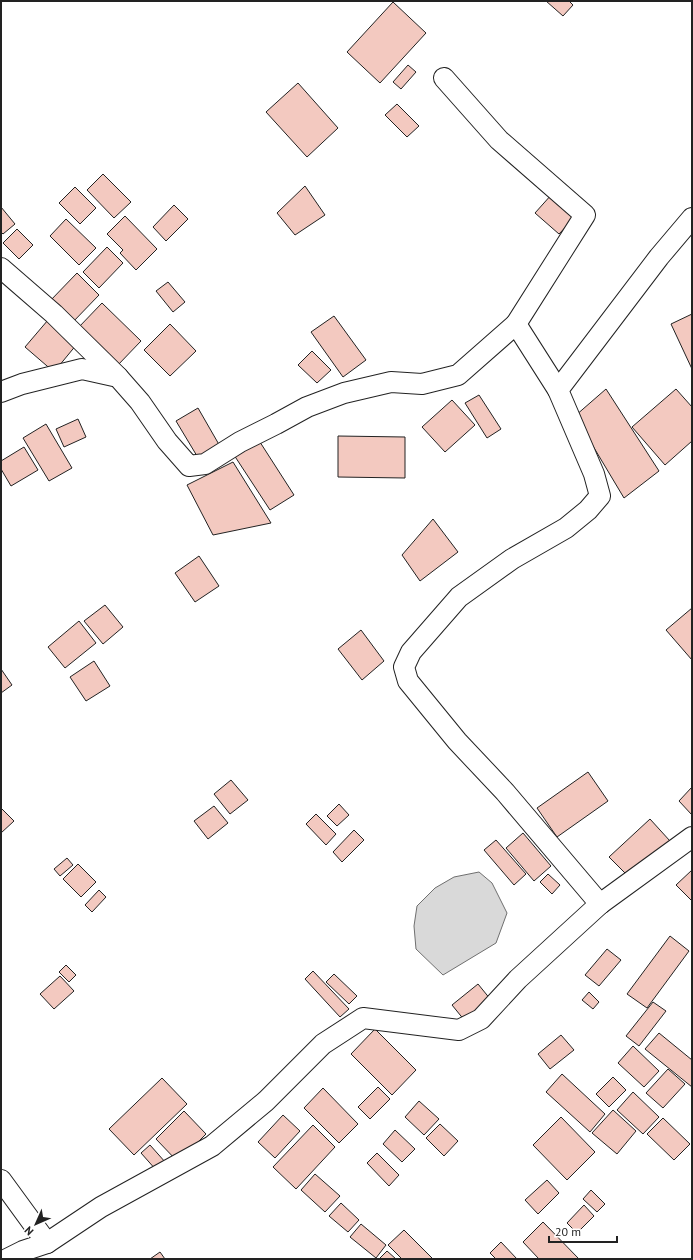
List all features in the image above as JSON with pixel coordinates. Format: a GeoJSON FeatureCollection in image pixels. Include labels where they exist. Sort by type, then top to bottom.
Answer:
{"type":"FeatureCollection","features":[{"type":"Feature","properties":{"kind":"street"},"geometry":{"type":"LineString","coordinates":[[1,268],[54,314],[118,377],[140,402],[167,441],[189,466],[205,464],[240,442],[307,407],[344,393],[391,382],[422,384],[458,375],[516,324],[585,215],[499,140],[444,78]]}},
{"type":"Feature","properties":{"kind":"street"},"geometry":{"type":"LineString","coordinates":[[558,390],[659,257],[692,218]]}},
{"type":"Feature","properties":{"kind":"street"},"geometry":{"type":"LineString","coordinates":[[516,324],[558,390],[594,474],[600,496],[588,510],[566,528],[512,559],[458,597],[411,652],[404,667],[408,681],[457,741],[505,792],[600,904]]}},
{"type":"Feature","properties":{"kind":"street"},"geometry":{"type":"LineString","coordinates":[[1,392],[22,384],[82,369],[118,377]]}},
{"type":"Feature","properties":{"kind":"street"},"geometry":{"type":"LineString","coordinates":[[7,1259],[23,1251],[47,1243],[100,1207],[212,1146],[266,1101],[323,1044],[362,1018],[459,1030],[481,1019],[518,979],[600,904],[692,837]]}},
{"type":"Feature","properties":{"kind":"street"},"geometry":{"type":"LineString","coordinates":[[1,1180],[47,1243]]}},
{"type":"Feature","properties":{"kind":"shaded area"},"geometry":{"type":"Polygon","coordinates":[[[479,872],[492,883],[507,913],[496,943],[443,975],[416,949],[414,926],[417,906],[435,888],[454,877],[479,872]]]}},
{"type":"Feature","properties":{"kind":"building"},"geometry":{"type":"Polygon","coordinates":[[[546,1],[569,1],[573,5],[563,16],[546,1]]]}},
{"type":"Feature","properties":{"kind":"building"},"geometry":{"type":"Polygon","coordinates":[[[393,2],[426,33],[380,83],[347,52],[393,2]]]}},
{"type":"Feature","properties":{"kind":"building"},"geometry":{"type":"Polygon","coordinates":[[[408,65],[416,72],[401,89],[393,82],[408,65]]]}},
{"type":"Feature","properties":{"kind":"building"},"geometry":{"type":"Polygon","coordinates":[[[298,83],[338,128],[307,157],[266,112],[298,83]]]}},
{"type":"Feature","properties":{"kind":"building"},"geometry":{"type":"Polygon","coordinates":[[[397,104],[419,126],[407,137],[385,115],[397,104]]]}},
{"type":"Feature","properties":{"kind":"building"},"geometry":{"type":"Polygon","coordinates":[[[103,174],[131,202],[114,218],[87,190],[103,174]]]}},
{"type":"Feature","properties":{"kind":"building"},"geometry":{"type":"Polygon","coordinates":[[[305,186],[325,215],[295,235],[277,213],[305,186]]]}},
{"type":"Feature","properties":{"kind":"building"},"geometry":{"type":"Polygon","coordinates":[[[75,187],[96,208],[80,224],[59,203],[75,187]]]}},
{"type":"Feature","properties":{"kind":"building"},"geometry":{"type":"Polygon","coordinates":[[[552,194],[576,216],[559,234],[535,213],[552,194]]]}},
{"type":"Feature","properties":{"kind":"building"},"geometry":{"type":"Polygon","coordinates":[[[174,205],[188,219],[166,241],[153,227],[174,205]]]}},
{"type":"Feature","properties":{"kind":"building"},"geometry":{"type":"Polygon","coordinates":[[[1,207],[15,224],[3,234],[1,232],[1,207]]]}},
{"type":"Feature","properties":{"kind":"building"},"geometry":{"type":"Polygon","coordinates":[[[125,216],[157,249],[136,270],[120,253],[123,250],[107,234],[125,216]]]}},
{"type":"Feature","properties":{"kind":"building"},"geometry":{"type":"Polygon","coordinates":[[[66,219],[96,248],[79,265],[50,236],[66,219]]]}},
{"type":"Feature","properties":{"kind":"building"},"geometry":{"type":"Polygon","coordinates":[[[17,229],[33,245],[19,259],[3,243],[17,229]]]}},
{"type":"Feature","properties":{"kind":"building"},"geometry":{"type":"Polygon","coordinates":[[[107,247],[123,263],[99,288],[83,272],[107,247]]]}},
{"type":"Feature","properties":{"kind":"building"},"geometry":{"type":"Polygon","coordinates":[[[77,273],[99,295],[71,324],[49,302],[77,273]]]}},
{"type":"Feature","properties":{"kind":"building"},"geometry":{"type":"Polygon","coordinates":[[[168,282],[185,302],[173,312],[156,291],[168,282]]]}},
{"type":"Feature","properties":{"kind":"building"},"geometry":{"type":"Polygon","coordinates":[[[102,303],[141,341],[117,366],[78,328],[102,303]]]}},
{"type":"Feature","properties":{"kind":"building"},"geometry":{"type":"Polygon","coordinates":[[[692,314],[692,369],[671,324],[692,314]]]}},
{"type":"Feature","properties":{"kind":"building"},"geometry":{"type":"Polygon","coordinates":[[[334,316],[366,360],[343,377],[311,332],[334,316]]]}},
{"type":"Feature","properties":{"kind":"building"},"geometry":{"type":"Polygon","coordinates":[[[48,320],[77,344],[54,372],[25,347],[48,320]]]}},
{"type":"Feature","properties":{"kind":"building"},"geometry":{"type":"Polygon","coordinates":[[[170,324],[196,351],[170,376],[144,350],[170,324]]]}},
{"type":"Feature","properties":{"kind":"building"},"geometry":{"type":"Polygon","coordinates":[[[312,351],[331,370],[317,383],[298,365],[312,351]]]}},
{"type":"Feature","properties":{"kind":"building"},"geometry":{"type":"Polygon","coordinates":[[[606,389],[659,471],[624,498],[575,416],[606,389]]]}},
{"type":"Feature","properties":{"kind":"building"},"geometry":{"type":"Polygon","coordinates":[[[676,389],[692,407],[692,441],[665,465],[632,427],[676,389]]]}},
{"type":"Feature","properties":{"kind":"building"},"geometry":{"type":"Polygon","coordinates":[[[479,395],[501,429],[487,438],[465,403],[479,395]]]}},
{"type":"Feature","properties":{"kind":"building"},"geometry":{"type":"Polygon","coordinates":[[[452,400],[475,425],[445,452],[422,427],[452,400]]]}},
{"type":"Feature","properties":{"kind":"building"},"geometry":{"type":"Polygon","coordinates":[[[198,408],[221,448],[200,461],[176,421],[198,408]]]}},
{"type":"Feature","properties":{"kind":"building"},"geometry":{"type":"Polygon","coordinates":[[[78,419],[86,437],[64,447],[56,429],[78,419]]]}},
{"type":"Feature","properties":{"kind":"building"},"geometry":{"type":"Polygon","coordinates":[[[46,424],[72,468],[49,481],[23,438],[46,424]]]}},
{"type":"Feature","properties":{"kind":"building"},"geometry":{"type":"Polygon","coordinates":[[[338,436],[405,437],[405,478],[338,477],[338,436]]]}},
{"type":"Feature","properties":{"kind":"building"},"geometry":{"type":"Polygon","coordinates":[[[258,439],[294,495],[270,510],[234,455],[258,439]]]}},
{"type":"Feature","properties":{"kind":"building"},"geometry":{"type":"Polygon","coordinates":[[[24,447],[38,470],[11,486],[1,469],[1,461],[24,447]]]}},
{"type":"Feature","properties":{"kind":"building"},"geometry":{"type":"Polygon","coordinates":[[[233,462],[271,523],[213,535],[187,485],[233,462]]]}},
{"type":"Feature","properties":{"kind":"building"},"geometry":{"type":"Polygon","coordinates":[[[433,519],[458,552],[420,581],[402,555],[433,519]]]}},
{"type":"Feature","properties":{"kind":"building"},"geometry":{"type":"Polygon","coordinates":[[[199,556],[219,586],[195,602],[175,573],[199,556]]]}},
{"type":"Feature","properties":{"kind":"building"},"geometry":{"type":"Polygon","coordinates":[[[105,605],[123,627],[103,644],[84,621],[105,605]]]}},
{"type":"Feature","properties":{"kind":"building"},"geometry":{"type":"Polygon","coordinates":[[[692,608],[692,660],[666,630],[692,608]]]}},
{"type":"Feature","properties":{"kind":"building"},"geometry":{"type":"Polygon","coordinates":[[[79,621],[96,643],[65,668],[48,647],[79,621]]]}},
{"type":"Feature","properties":{"kind":"building"},"geometry":{"type":"Polygon","coordinates":[[[361,630],[384,661],[362,680],[338,649],[361,630]]]}},
{"type":"Feature","properties":{"kind":"building"},"geometry":{"type":"Polygon","coordinates":[[[94,661],[110,686],[86,701],[70,677],[94,661]]]}},
{"type":"Feature","properties":{"kind":"building"},"geometry":{"type":"Polygon","coordinates":[[[1,669],[12,685],[1,693],[1,669]]]}},
{"type":"Feature","properties":{"kind":"building"},"geometry":{"type":"Polygon","coordinates":[[[588,772],[608,801],[557,837],[537,808],[588,772]]]}},
{"type":"Feature","properties":{"kind":"building"},"geometry":{"type":"Polygon","coordinates":[[[231,780],[248,800],[230,814],[214,794],[231,780]]]}},
{"type":"Feature","properties":{"kind":"building"},"geometry":{"type":"Polygon","coordinates":[[[692,787],[692,815],[679,801],[692,787]]]}},
{"type":"Feature","properties":{"kind":"building"},"geometry":{"type":"Polygon","coordinates":[[[339,804],[349,815],[337,826],[327,816],[339,804]]]}},
{"type":"Feature","properties":{"kind":"building"},"geometry":{"type":"Polygon","coordinates":[[[214,806],[228,823],[208,839],[194,821],[214,806]]]}},
{"type":"Feature","properties":{"kind":"building"},"geometry":{"type":"Polygon","coordinates":[[[1,808],[14,821],[1,833],[1,808]]]}},
{"type":"Feature","properties":{"kind":"building"},"geometry":{"type":"Polygon","coordinates":[[[316,814],[336,834],[326,845],[306,824],[316,814]]]}},
{"type":"Feature","properties":{"kind":"building"},"geometry":{"type":"Polygon","coordinates":[[[650,819],[670,841],[630,878],[609,857],[650,819]]]}},
{"type":"Feature","properties":{"kind":"building"},"geometry":{"type":"Polygon","coordinates":[[[354,830],[364,840],[342,862],[333,852],[354,830]]]}},
{"type":"Feature","properties":{"kind":"building"},"geometry":{"type":"Polygon","coordinates":[[[523,833],[551,866],[534,881],[506,848],[523,833]]]}},
{"type":"Feature","properties":{"kind":"building"},"geometry":{"type":"Polygon","coordinates":[[[496,840],[526,874],[514,885],[484,850],[496,840]]]}},
{"type":"Feature","properties":{"kind":"building"},"geometry":{"type":"Polygon","coordinates":[[[67,858],[73,865],[60,876],[54,869],[67,858]]]}},
{"type":"Feature","properties":{"kind":"building"},"geometry":{"type":"Polygon","coordinates":[[[78,864],[96,882],[81,897],[63,879],[78,864]]]}},
{"type":"Feature","properties":{"kind":"building"},"geometry":{"type":"Polygon","coordinates":[[[692,870],[692,901],[676,885],[692,870]]]}},
{"type":"Feature","properties":{"kind":"building"},"geometry":{"type":"Polygon","coordinates":[[[548,874],[560,885],[552,894],[540,882],[548,874]]]}},
{"type":"Feature","properties":{"kind":"building"},"geometry":{"type":"Polygon","coordinates":[[[99,890],[106,897],[92,912],[85,905],[99,890]]]}},
{"type":"Feature","properties":{"kind":"building"},"geometry":{"type":"Polygon","coordinates":[[[670,936],[689,951],[647,1008],[627,994],[670,936]]]}},
{"type":"Feature","properties":{"kind":"building"},"geometry":{"type":"Polygon","coordinates":[[[607,949],[621,960],[599,986],[585,975],[607,949]]]}},
{"type":"Feature","properties":{"kind":"building"},"geometry":{"type":"Polygon","coordinates":[[[66,965],[76,975],[69,982],[59,972],[66,965]]]}},
{"type":"Feature","properties":{"kind":"building"},"geometry":{"type":"Polygon","coordinates":[[[313,971],[349,1009],[340,1017],[305,979],[313,971]]]}},
{"type":"Feature","properties":{"kind":"building"},"geometry":{"type":"Polygon","coordinates":[[[334,974],[357,996],[349,1004],[326,982],[334,974]]]}},
{"type":"Feature","properties":{"kind":"building"},"geometry":{"type":"Polygon","coordinates":[[[60,976],[74,991],[54,1009],[40,994],[60,976]]]}},
{"type":"Feature","properties":{"kind":"building"},"geometry":{"type":"Polygon","coordinates":[[[478,984],[491,1000],[465,1021],[452,1005],[478,984]]]}},
{"type":"Feature","properties":{"kind":"building"},"geometry":{"type":"Polygon","coordinates":[[[589,992],[599,1002],[593,1009],[582,1000],[589,992]]]}},
{"type":"Feature","properties":{"kind":"building"},"geometry":{"type":"Polygon","coordinates":[[[653,1002],[666,1011],[639,1046],[626,1036],[653,1002]]]}},
{"type":"Feature","properties":{"kind":"building"},"geometry":{"type":"Polygon","coordinates":[[[375,1029],[416,1070],[392,1095],[351,1054],[375,1029]]]}},
{"type":"Feature","properties":{"kind":"building"},"geometry":{"type":"Polygon","coordinates":[[[659,1033],[692,1060],[692,1087],[645,1049],[659,1033]]]}},
{"type":"Feature","properties":{"kind":"building"},"geometry":{"type":"Polygon","coordinates":[[[561,1035],[574,1050],[550,1069],[538,1054],[561,1035]]]}},
{"type":"Feature","properties":{"kind":"building"},"geometry":{"type":"Polygon","coordinates":[[[633,1046],[659,1071],[644,1087],[618,1063],[633,1046]]]}},
{"type":"Feature","properties":{"kind":"building"},"geometry":{"type":"Polygon","coordinates":[[[668,1069],[685,1084],[663,1108],[646,1093],[668,1069]]]}},
{"type":"Feature","properties":{"kind":"building"},"geometry":{"type":"Polygon","coordinates":[[[562,1074],[605,1114],[590,1132],[546,1092],[562,1074]]]}},
{"type":"Feature","properties":{"kind":"building"},"geometry":{"type":"Polygon","coordinates":[[[613,1077],[626,1090],[609,1107],[596,1094],[613,1077]]]}},
{"type":"Feature","properties":{"kind":"building"},"geometry":{"type":"Polygon","coordinates":[[[162,1078],[187,1104],[134,1155],[109,1129],[162,1078]]]}},
{"type":"Feature","properties":{"kind":"building"},"geometry":{"type":"Polygon","coordinates":[[[378,1087],[390,1099],[370,1119],[358,1107],[378,1087]]]}},
{"type":"Feature","properties":{"kind":"building"},"geometry":{"type":"Polygon","coordinates":[[[323,1088],[358,1124],[339,1143],[304,1108],[323,1088]]]}},
{"type":"Feature","properties":{"kind":"building"},"geometry":{"type":"Polygon","coordinates":[[[633,1092],[659,1117],[643,1134],[617,1110],[633,1092]]]}},
{"type":"Feature","properties":{"kind":"building"},"geometry":{"type":"Polygon","coordinates":[[[419,1101],[439,1119],[424,1135],[405,1117],[419,1101]]]}},
{"type":"Feature","properties":{"kind":"building"},"geometry":{"type":"Polygon","coordinates":[[[613,1110],[636,1131],[617,1154],[592,1133],[613,1110]]]}},
{"type":"Feature","properties":{"kind":"building"},"geometry":{"type":"Polygon","coordinates":[[[184,1111],[206,1134],[178,1162],[156,1139],[184,1111]]]}},
{"type":"Feature","properties":{"kind":"building"},"geometry":{"type":"Polygon","coordinates":[[[283,1115],[300,1131],[275,1158],[258,1142],[283,1115]]]}},
{"type":"Feature","properties":{"kind":"building"},"geometry":{"type":"Polygon","coordinates":[[[561,1117],[595,1152],[567,1180],[533,1145],[561,1117]]]}},
{"type":"Feature","properties":{"kind":"building"},"geometry":{"type":"Polygon","coordinates":[[[663,1118],[690,1144],[674,1160],[647,1134],[663,1118]]]}},
{"type":"Feature","properties":{"kind":"building"},"geometry":{"type":"Polygon","coordinates":[[[440,1124],[458,1141],[444,1156],[426,1138],[440,1124]]]}},
{"type":"Feature","properties":{"kind":"building"},"geometry":{"type":"Polygon","coordinates":[[[313,1125],[335,1147],[296,1189],[273,1167],[313,1125]]]}},
{"type":"Feature","properties":{"kind":"building"},"geometry":{"type":"Polygon","coordinates":[[[395,1130],[415,1149],[402,1162],[383,1144],[395,1130]]]}},
{"type":"Feature","properties":{"kind":"building"},"geometry":{"type":"Polygon","coordinates":[[[150,1145],[166,1163],[157,1171],[141,1153],[150,1145]]]}},
{"type":"Feature","properties":{"kind":"building"},"geometry":{"type":"Polygon","coordinates":[[[377,1153],[399,1175],[389,1186],[367,1163],[377,1153]]]}},
{"type":"Feature","properties":{"kind":"building"},"geometry":{"type":"Polygon","coordinates":[[[315,1174],[340,1196],[325,1212],[301,1190],[315,1174]]]}},
{"type":"Feature","properties":{"kind":"building"},"geometry":{"type":"Polygon","coordinates":[[[547,1180],[559,1193],[538,1214],[525,1200],[547,1180]]]}},
{"type":"Feature","properties":{"kind":"building"},"geometry":{"type":"Polygon","coordinates":[[[591,1190],[605,1204],[597,1212],[583,1199],[591,1190]]]}},
{"type":"Feature","properties":{"kind":"building"},"geometry":{"type":"Polygon","coordinates":[[[341,1203],[359,1220],[348,1232],[329,1216],[341,1203]]]}},
{"type":"Feature","properties":{"kind":"building"},"geometry":{"type":"Polygon","coordinates":[[[584,1205],[594,1216],[577,1233],[567,1223],[584,1205]]]}},
{"type":"Feature","properties":{"kind":"building"},"geometry":{"type":"Polygon","coordinates":[[[543,1222],[579,1259],[539,1259],[523,1242],[543,1222]]]}},
{"type":"Feature","properties":{"kind":"building"},"geometry":{"type":"Polygon","coordinates":[[[361,1224],[386,1245],[376,1258],[350,1237],[361,1224]]]}},
{"type":"Feature","properties":{"kind":"building"},"geometry":{"type":"Polygon","coordinates":[[[404,1230],[433,1259],[402,1259],[388,1245],[404,1230]]]}},
{"type":"Feature","properties":{"kind":"building"},"geometry":{"type":"Polygon","coordinates":[[[501,1242],[517,1259],[496,1259],[490,1253],[501,1242]]]}},
{"type":"Feature","properties":{"kind":"building"},"geometry":{"type":"Polygon","coordinates":[[[387,1251],[396,1259],[379,1259],[387,1251]]]}},
{"type":"Feature","properties":{"kind":"building"},"geometry":{"type":"Polygon","coordinates":[[[160,1252],[165,1259],[150,1259],[160,1252]]]}}]}
